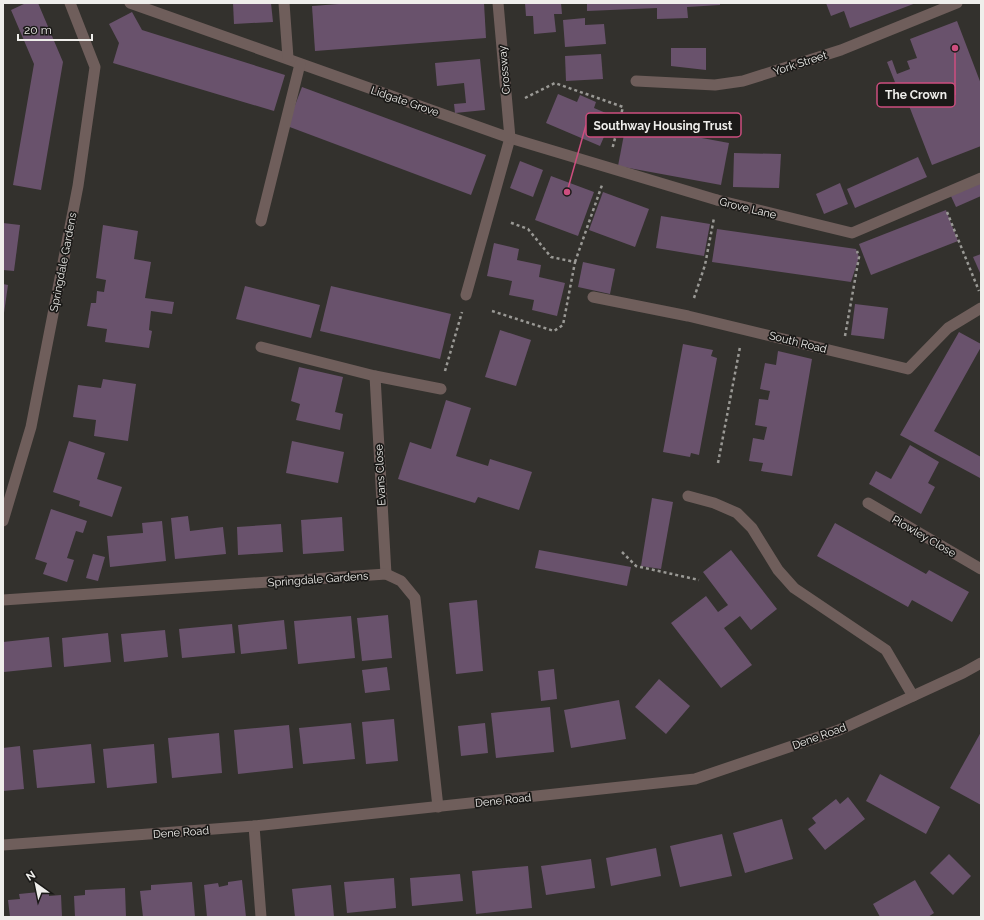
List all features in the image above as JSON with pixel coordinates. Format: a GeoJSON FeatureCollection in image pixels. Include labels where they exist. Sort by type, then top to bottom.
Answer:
{"type":"FeatureCollection","features":[{"type":"Feature","properties":{"kind":"street","name":"Springdale Gardens"},"geometry":{"type":"LineString","coordinates":[[3,521],[31,427],[78,186],[95,67],[70,3]]}},
{"type":"Feature","properties":{"kind":"street","name":"Lidgate Grove"},"geometry":{"type":"LineString","coordinates":[[130,3],[510,138]]}},
{"type":"Feature","properties":{"kind":"street"},"geometry":{"type":"LineString","coordinates":[[284,3],[288,58]]}},
{"type":"Feature","properties":{"kind":"street","name":"Crossway"},"geometry":{"type":"LineString","coordinates":[[498,3],[510,138]]}},
{"type":"Feature","properties":{"kind":"street","name":"York Street"},"geometry":{"type":"LineString","coordinates":[[636,81],[715,85],[743,81],[841,50],[957,3]]}},
{"type":"Feature","properties":{"kind":"street"},"geometry":{"type":"LineString","coordinates":[[261,220],[300,64]]}},
{"type":"Feature","properties":{"kind":"street"},"geometry":{"type":"LineString","coordinates":[[466,295],[510,138]]}},
{"type":"Feature","properties":{"kind":"street","name":"Grove Lane"},"geometry":{"type":"LineString","coordinates":[[510,138],[717,200],[852,233]]}},
{"type":"Feature","properties":{"kind":"street"},"geometry":{"type":"LineString","coordinates":[[852,233],[981,178]]}},
{"type":"Feature","properties":{"kind":"street","name":"South Road"},"geometry":{"type":"LineString","coordinates":[[594,297],[744,329],[908,370],[948,328],[981,308]]}},
{"type":"Feature","properties":{"kind":"street"},"geometry":{"type":"LineString","coordinates":[[261,347],[375,376],[441,389]]}},
{"type":"Feature","properties":{"kind":"street","name":"Evans Close"},"geometry":{"type":"LineString","coordinates":[[375,376],[386,574]]}},
{"type":"Feature","properties":{"kind":"street"},"geometry":{"type":"LineString","coordinates":[[688,496],[714,503],[737,513],[752,528],[778,570],[794,588],[886,650],[913,696]]}},
{"type":"Feature","properties":{"kind":"street","name":"Plowley Close"},"geometry":{"type":"LineString","coordinates":[[868,503],[981,569]]}},
{"type":"Feature","properties":{"kind":"street","name":"Springdale Gardens"},"geometry":{"type":"LineString","coordinates":[[3,600],[386,574]]}},
{"type":"Feature","properties":{"kind":"street"},"geometry":{"type":"LineString","coordinates":[[386,574],[401,581],[415,598],[438,807]]}},
{"type":"Feature","properties":{"kind":"street","name":"Dene Road"},"geometry":{"type":"LineString","coordinates":[[3,845],[254,826],[695,779],[840,730],[963,673],[981,663]]}},
{"type":"Feature","properties":{"kind":"street"},"geometry":{"type":"LineString","coordinates":[[254,826],[262,917]]}},
{"type":"Feature","properties":{"kind":"path"},"geometry":{"type":"LineString","coordinates":[[492,311],[554,331],[563,325],[575,262],[608,168],[623,107],[555,83],[507,107]]}},
{"type":"Feature","properties":{"kind":"path"},"geometry":{"type":"LineString","coordinates":[[940,195],[981,296]]}},
{"type":"Feature","properties":{"kind":"path"},"geometry":{"type":"LineString","coordinates":[[688,316],[705,265],[717,200]]}},
{"type":"Feature","properties":{"kind":"path"},"geometry":{"type":"LineString","coordinates":[[509,222],[528,228],[551,257],[575,262]]}},
{"type":"Feature","properties":{"kind":"path"},"geometry":{"type":"LineString","coordinates":[[842,353],[859,257],[852,233]]}},
{"type":"Feature","properties":{"kind":"path"},"geometry":{"type":"LineString","coordinates":[[441,389],[466,295]]}},
{"type":"Feature","properties":{"kind":"path"},"geometry":{"type":"LineString","coordinates":[[718,462],[744,329]]}},
{"type":"Feature","properties":{"kind":"path"},"geometry":{"type":"LineString","coordinates":[[622,552],[636,566],[699,580]]}},
{"type":"Feature","properties":{"kind":"building"},"geometry":{"type":"Polygon","coordinates":[[[26,3],[38,3],[63,62],[41,190],[13,185],[34,64],[11,10],[26,3]]]}},
{"type":"Feature","properties":{"kind":"building"},"geometry":{"type":"Polygon","coordinates":[[[233,3],[271,3],[273,22],[234,24],[233,3]]]}},
{"type":"Feature","properties":{"kind":"building"},"geometry":{"type":"Polygon","coordinates":[[[352,3],[484,3],[486,38],[315,51],[312,6],[352,3]]]}},
{"type":"Feature","properties":{"kind":"building"},"geometry":{"type":"Polygon","coordinates":[[[525,3],[561,3],[562,14],[554,14],[556,32],[534,34],[533,16],[526,16],[525,3]]]}},
{"type":"Feature","properties":{"kind":"building"},"geometry":{"type":"Polygon","coordinates":[[[587,3],[720,3],[720,5],[687,7],[688,18],[657,19],[657,8],[587,11],[587,3]]]}},
{"type":"Feature","properties":{"kind":"building"},"geometry":{"type":"Polygon","coordinates":[[[826,3],[916,3],[850,28],[844,11],[831,16],[826,3]]]}},
{"type":"Feature","properties":{"kind":"building"},"geometry":{"type":"Polygon","coordinates":[[[132,12],[142,30],[285,75],[274,111],[113,63],[119,43],[109,24],[132,12]]]}},
{"type":"Feature","properties":{"kind":"building"},"geometry":{"type":"Polygon","coordinates":[[[585,18],[585,25],[604,24],[606,44],[565,47],[563,20],[585,18]]]}},
{"type":"Feature","properties":{"kind":"building"},"geometry":{"type":"Polygon","coordinates":[[[957,21],[981,84],[981,146],[932,165],[906,98],[902,100],[887,62],[892,60],[897,74],[910,69],[907,61],[917,58],[910,39],[957,21]]]}},
{"type":"Feature","properties":{"kind":"building"},"geometry":{"type":"Polygon","coordinates":[[[671,48],[706,48],[706,70],[671,66],[671,48]]]}},
{"type":"Feature","properties":{"kind":"building"},"geometry":{"type":"Polygon","coordinates":[[[601,54],[603,79],[566,81],[565,56],[601,54]]]}},
{"type":"Feature","properties":{"kind":"building"},"geometry":{"type":"Polygon","coordinates":[[[480,59],[485,110],[455,113],[454,104],[466,103],[464,83],[437,86],[435,63],[480,59]]]}},
{"type":"Feature","properties":{"kind":"building"},"geometry":{"type":"Polygon","coordinates":[[[302,87],[486,155],[471,195],[287,126],[302,87]]]}},
{"type":"Feature","properties":{"kind":"building"},"geometry":{"type":"Polygon","coordinates":[[[558,94],[577,102],[580,95],[596,102],[594,108],[613,116],[600,146],[546,123],[558,94]]]}},
{"type":"Feature","properties":{"kind":"building"},"geometry":{"type":"Polygon","coordinates":[[[626,124],[729,143],[721,185],[618,166],[626,124]]]}},
{"type":"Feature","properties":{"kind":"building"},"geometry":{"type":"Polygon","coordinates":[[[734,153],[781,154],[779,188],[733,187],[734,153]]]}},
{"type":"Feature","properties":{"kind":"building"},"geometry":{"type":"Polygon","coordinates":[[[918,157],[927,177],[855,208],[847,189],[918,157]]]}},
{"type":"Feature","properties":{"kind":"building"},"geometry":{"type":"Polygon","coordinates":[[[520,161],[543,170],[533,197],[510,188],[520,161]]]}},
{"type":"Feature","properties":{"kind":"building"},"geometry":{"type":"Polygon","coordinates":[[[551,176],[594,192],[578,236],[535,220],[551,176]]]}},
{"type":"Feature","properties":{"kind":"building"},"geometry":{"type":"Polygon","coordinates":[[[981,181],[981,196],[956,207],[950,194],[981,181]]]}},
{"type":"Feature","properties":{"kind":"building"},"geometry":{"type":"Polygon","coordinates":[[[840,183],[848,204],[824,214],[816,194],[840,183]]]}},
{"type":"Feature","properties":{"kind":"building"},"geometry":{"type":"Polygon","coordinates":[[[603,192],[649,209],[635,247],[589,230],[603,192]]]}},
{"type":"Feature","properties":{"kind":"building"},"geometry":{"type":"Polygon","coordinates":[[[946,210],[958,241],[871,275],[859,244],[946,210]]]}},
{"type":"Feature","properties":{"kind":"building"},"geometry":{"type":"Polygon","coordinates":[[[661,216],[710,224],[704,256],[656,248],[661,216]]]}},
{"type":"Feature","properties":{"kind":"building"},"geometry":{"type":"Polygon","coordinates":[[[3,223],[20,225],[14,271],[3,270],[3,223]]]}},
{"type":"Feature","properties":{"kind":"building"},"geometry":{"type":"Polygon","coordinates":[[[103,225],[138,231],[134,259],[151,262],[145,298],[174,302],[172,314],[151,311],[149,330],[152,331],[149,348],[105,342],[107,329],[87,326],[91,303],[96,303],[97,291],[104,292],[106,280],[96,278],[103,225]]]}},
{"type":"Feature","properties":{"kind":"building"},"geometry":{"type":"Polygon","coordinates":[[[717,229],[856,249],[859,257],[851,282],[712,262],[717,229]]]}},
{"type":"Feature","properties":{"kind":"building"},"geometry":{"type":"Polygon","coordinates":[[[494,243],[519,249],[517,260],[541,265],[539,277],[565,283],[557,316],[532,310],[534,300],[509,295],[512,281],[487,276],[494,243]]]}},
{"type":"Feature","properties":{"kind":"building"},"geometry":{"type":"Polygon","coordinates":[[[981,254],[981,275],[973,257],[981,254]]]}},
{"type":"Feature","properties":{"kind":"building"},"geometry":{"type":"Polygon","coordinates":[[[583,262],[615,269],[610,294],[578,287],[583,262]]]}},
{"type":"Feature","properties":{"kind":"building"},"geometry":{"type":"Polygon","coordinates":[[[3,284],[8,285],[4,313],[3,313],[3,284]]]}},
{"type":"Feature","properties":{"kind":"building"},"geometry":{"type":"Polygon","coordinates":[[[245,286],[320,305],[311,338],[236,319],[245,286]]]}},
{"type":"Feature","properties":{"kind":"building"},"geometry":{"type":"Polygon","coordinates":[[[331,286],[451,314],[440,359],[320,331],[331,286]]]}},
{"type":"Feature","properties":{"kind":"building"},"geometry":{"type":"Polygon","coordinates":[[[855,304],[888,308],[884,339],[851,335],[855,304]]]}},
{"type":"Feature","properties":{"kind":"building"},"geometry":{"type":"Polygon","coordinates":[[[500,330],[531,340],[516,386],[485,377],[500,330]]]}},
{"type":"Feature","properties":{"kind":"building"},"geometry":{"type":"Polygon","coordinates":[[[959,332],[981,344],[981,347],[934,431],[981,457],[980,478],[900,435],[959,332]]]}},
{"type":"Feature","properties":{"kind":"building"},"geometry":{"type":"Polygon","coordinates":[[[683,344],[713,350],[711,356],[717,358],[699,455],[691,453],[690,457],[663,452],[683,344]]]}},
{"type":"Feature","properties":{"kind":"building"},"geometry":{"type":"Polygon","coordinates":[[[778,351],[812,359],[792,476],[761,471],[763,463],[749,461],[753,438],[764,440],[767,427],[755,425],[759,399],[768,400],[770,391],[760,389],[765,363],[776,365],[778,351]]]}},
{"type":"Feature","properties":{"kind":"building"},"geometry":{"type":"Polygon","coordinates":[[[299,367],[343,377],[335,412],[343,414],[340,430],[296,420],[300,404],[291,401],[299,367]]]}},
{"type":"Feature","properties":{"kind":"building"},"geometry":{"type":"Polygon","coordinates":[[[103,379],[136,384],[128,441],[94,436],[96,420],[73,417],[78,385],[101,388],[103,379]]]}},
{"type":"Feature","properties":{"kind":"building"},"geometry":{"type":"Polygon","coordinates":[[[446,400],[471,408],[456,456],[488,466],[490,459],[532,472],[519,510],[478,497],[475,503],[398,479],[410,442],[431,449],[446,400]]]}},
{"type":"Feature","properties":{"kind":"building"},"geometry":{"type":"Polygon","coordinates":[[[69,441],[105,453],[97,479],[122,487],[112,517],[79,506],[80,501],[53,492],[69,441]]]}},
{"type":"Feature","properties":{"kind":"building"},"geometry":{"type":"Polygon","coordinates":[[[292,441],[344,452],[338,483],[286,473],[292,441]]]}},
{"type":"Feature","properties":{"kind":"building"},"geometry":{"type":"Polygon","coordinates":[[[910,445],[939,462],[928,483],[935,487],[921,514],[869,484],[876,471],[891,479],[910,445]]]}},
{"type":"Feature","properties":{"kind":"building"},"geometry":{"type":"Polygon","coordinates":[[[652,498],[673,502],[661,569],[641,566],[652,498]]]}},
{"type":"Feature","properties":{"kind":"building"},"geometry":{"type":"Polygon","coordinates":[[[51,509],[87,521],[83,533],[76,531],[67,558],[74,560],[67,582],[43,574],[47,563],[35,559],[51,509]]]}},
{"type":"Feature","properties":{"kind":"building"},"geometry":{"type":"Polygon","coordinates":[[[188,516],[190,531],[223,527],[226,554],[175,559],[171,518],[188,516]]]}},
{"type":"Feature","properties":{"kind":"building"},"geometry":{"type":"Polygon","coordinates":[[[342,517],[344,551],[303,554],[301,520],[342,517]]]}},
{"type":"Feature","properties":{"kind":"building"},"geometry":{"type":"Polygon","coordinates":[[[162,521],[166,561],[110,567],[107,536],[143,533],[142,523],[162,521]]]}},
{"type":"Feature","properties":{"kind":"building"},"geometry":{"type":"Polygon","coordinates":[[[835,523],[926,574],[929,570],[969,592],[952,622],[912,600],[908,607],[817,556],[835,523]]]}},
{"type":"Feature","properties":{"kind":"building"},"geometry":{"type":"Polygon","coordinates":[[[281,524],[283,552],[238,555],[237,527],[281,524]]]}},
{"type":"Feature","properties":{"kind":"building"},"geometry":{"type":"Polygon","coordinates":[[[539,550],[631,567],[627,586],[535,568],[539,550]]]}},
{"type":"Feature","properties":{"kind":"building"},"geometry":{"type":"Polygon","coordinates":[[[731,550],[777,609],[751,630],[740,616],[724,628],[752,665],[721,688],[671,623],[706,596],[718,612],[728,605],[703,572],[731,550]]]}},
{"type":"Feature","properties":{"kind":"building"},"geometry":{"type":"Polygon","coordinates":[[[93,554],[105,557],[98,581],[86,578],[93,554]]]}},
{"type":"Feature","properties":{"kind":"building"},"geometry":{"type":"Polygon","coordinates":[[[477,600],[483,671],[456,674],[449,603],[477,600]]]}},
{"type":"Feature","properties":{"kind":"building"},"geometry":{"type":"Polygon","coordinates":[[[388,615],[392,658],[362,661],[357,618],[388,615]]]}},
{"type":"Feature","properties":{"kind":"building"},"geometry":{"type":"Polygon","coordinates":[[[351,616],[355,658],[298,664],[294,621],[351,616]]]}},
{"type":"Feature","properties":{"kind":"building"},"geometry":{"type":"Polygon","coordinates":[[[284,620],[287,649],[241,654],[238,625],[284,620]]]}},
{"type":"Feature","properties":{"kind":"building"},"geometry":{"type":"Polygon","coordinates":[[[232,624],[235,653],[182,658],[179,629],[232,624]]]}},
{"type":"Feature","properties":{"kind":"building"},"geometry":{"type":"Polygon","coordinates":[[[165,630],[168,657],[124,662],[121,634],[165,630]]]}},
{"type":"Feature","properties":{"kind":"building"},"geometry":{"type":"Polygon","coordinates":[[[108,633],[111,662],[64,667],[62,638],[108,633]]]}},
{"type":"Feature","properties":{"kind":"building"},"geometry":{"type":"Polygon","coordinates":[[[49,637],[52,667],[4,672],[3,642],[49,637]]]}},
{"type":"Feature","properties":{"kind":"building"},"geometry":{"type":"Polygon","coordinates":[[[387,667],[390,690],[365,693],[362,670],[387,667]]]}},
{"type":"Feature","properties":{"kind":"building"},"geometry":{"type":"Polygon","coordinates":[[[554,669],[557,699],[541,701],[538,671],[554,669]]]}},
{"type":"Feature","properties":{"kind":"building"},"geometry":{"type":"Polygon","coordinates":[[[659,679],[690,706],[666,734],[635,707],[659,679]]]}},
{"type":"Feature","properties":{"kind":"building"},"geometry":{"type":"Polygon","coordinates":[[[619,700],[626,739],[571,748],[564,710],[619,700]]]}},
{"type":"Feature","properties":{"kind":"building"},"geometry":{"type":"Polygon","coordinates":[[[550,707],[554,752],[496,758],[491,713],[550,707]]]}},
{"type":"Feature","properties":{"kind":"building"},"geometry":{"type":"Polygon","coordinates":[[[394,719],[398,761],[366,764],[362,722],[394,719]]]}},
{"type":"Feature","properties":{"kind":"building"},"geometry":{"type":"Polygon","coordinates":[[[351,723],[355,759],[303,764],[299,728],[351,723]]]}},
{"type":"Feature","properties":{"kind":"building"},"geometry":{"type":"Polygon","coordinates":[[[485,723],[488,753],[461,756],[458,726],[485,723]]]}},
{"type":"Feature","properties":{"kind":"building"},"geometry":{"type":"Polygon","coordinates":[[[289,725],[293,768],[238,774],[234,730],[289,725]]]}},
{"type":"Feature","properties":{"kind":"building"},"geometry":{"type":"Polygon","coordinates":[[[981,732],[981,805],[950,788],[981,732]]]}},
{"type":"Feature","properties":{"kind":"building"},"geometry":{"type":"Polygon","coordinates":[[[219,733],[222,773],[172,778],[168,738],[219,733]]]}},
{"type":"Feature","properties":{"kind":"building"},"geometry":{"type":"Polygon","coordinates":[[[91,744],[95,783],[37,788],[33,750],[91,744]]]}},
{"type":"Feature","properties":{"kind":"building"},"geometry":{"type":"Polygon","coordinates":[[[154,744],[157,783],[107,788],[103,749],[154,744]]]}},
{"type":"Feature","properties":{"kind":"building"},"geometry":{"type":"Polygon","coordinates":[[[20,746],[24,789],[3,791],[3,748],[20,746]]]}},
{"type":"Feature","properties":{"kind":"building"},"geometry":{"type":"Polygon","coordinates":[[[880,774],[940,807],[926,834],[866,801],[880,774]]]}},
{"type":"Feature","properties":{"kind":"building"},"geometry":{"type":"Polygon","coordinates":[[[848,797],[865,819],[825,850],[808,829],[816,823],[812,818],[836,799],[840,804],[848,797]]]}},
{"type":"Feature","properties":{"kind":"building"},"geometry":{"type":"Polygon","coordinates":[[[782,819],[793,859],[745,873],[733,833],[782,819]]]}},
{"type":"Feature","properties":{"kind":"building"},"geometry":{"type":"Polygon","coordinates":[[[722,834],[732,876],[680,887],[670,846],[722,834]]]}},
{"type":"Feature","properties":{"kind":"building"},"geometry":{"type":"Polygon","coordinates":[[[656,848],[661,876],[611,886],[606,858],[656,848]]]}},
{"type":"Feature","properties":{"kind":"building"},"geometry":{"type":"Polygon","coordinates":[[[949,854],[971,876],[953,895],[930,873],[949,854]]]}},
{"type":"Feature","properties":{"kind":"building"},"geometry":{"type":"Polygon","coordinates":[[[591,859],[595,888],[546,895],[541,866],[591,859]]]}},
{"type":"Feature","properties":{"kind":"building"},"geometry":{"type":"Polygon","coordinates":[[[528,866],[532,908],[476,914],[472,871],[528,866]]]}},
{"type":"Feature","properties":{"kind":"building"},"geometry":{"type":"Polygon","coordinates":[[[460,874],[463,901],[412,906],[410,878],[460,874]]]}},
{"type":"Feature","properties":{"kind":"building"},"geometry":{"type":"Polygon","coordinates":[[[394,878],[396,908],[347,913],[344,882],[394,878]]]}},
{"type":"Feature","properties":{"kind":"building"},"geometry":{"type":"Polygon","coordinates":[[[242,880],[246,917],[207,917],[204,885],[218,883],[219,887],[228,885],[228,882],[242,880]]]}},
{"type":"Feature","properties":{"kind":"building"},"geometry":{"type":"Polygon","coordinates":[[[915,880],[934,913],[928,917],[880,917],[873,904],[915,880]]]}},
{"type":"Feature","properties":{"kind":"building"},"geometry":{"type":"Polygon","coordinates":[[[192,882],[195,917],[143,917],[140,891],[151,890],[151,885],[192,882]]]}},
{"type":"Feature","properties":{"kind":"building"},"geometry":{"type":"Polygon","coordinates":[[[331,885],[334,917],[295,917],[292,889],[331,885]]]}},
{"type":"Feature","properties":{"kind":"building"},"geometry":{"type":"Polygon","coordinates":[[[125,888],[126,917],[75,917],[74,896],[85,895],[85,890],[125,888]]]}},
{"type":"Feature","properties":{"kind":"building"},"geometry":{"type":"Polygon","coordinates":[[[49,891],[49,896],[61,895],[62,917],[10,917],[8,900],[20,899],[19,894],[49,891]]]}},
{"type":"Feature","properties":{"kind":"place","name":"The Crown"},"geometry":{"type":"Point","coordinates":[955,48]}},
{"type":"Feature","properties":{"kind":"place","name":"Southway Housing Trust"},"geometry":{"type":"Point","coordinates":[567,192]}}]}
